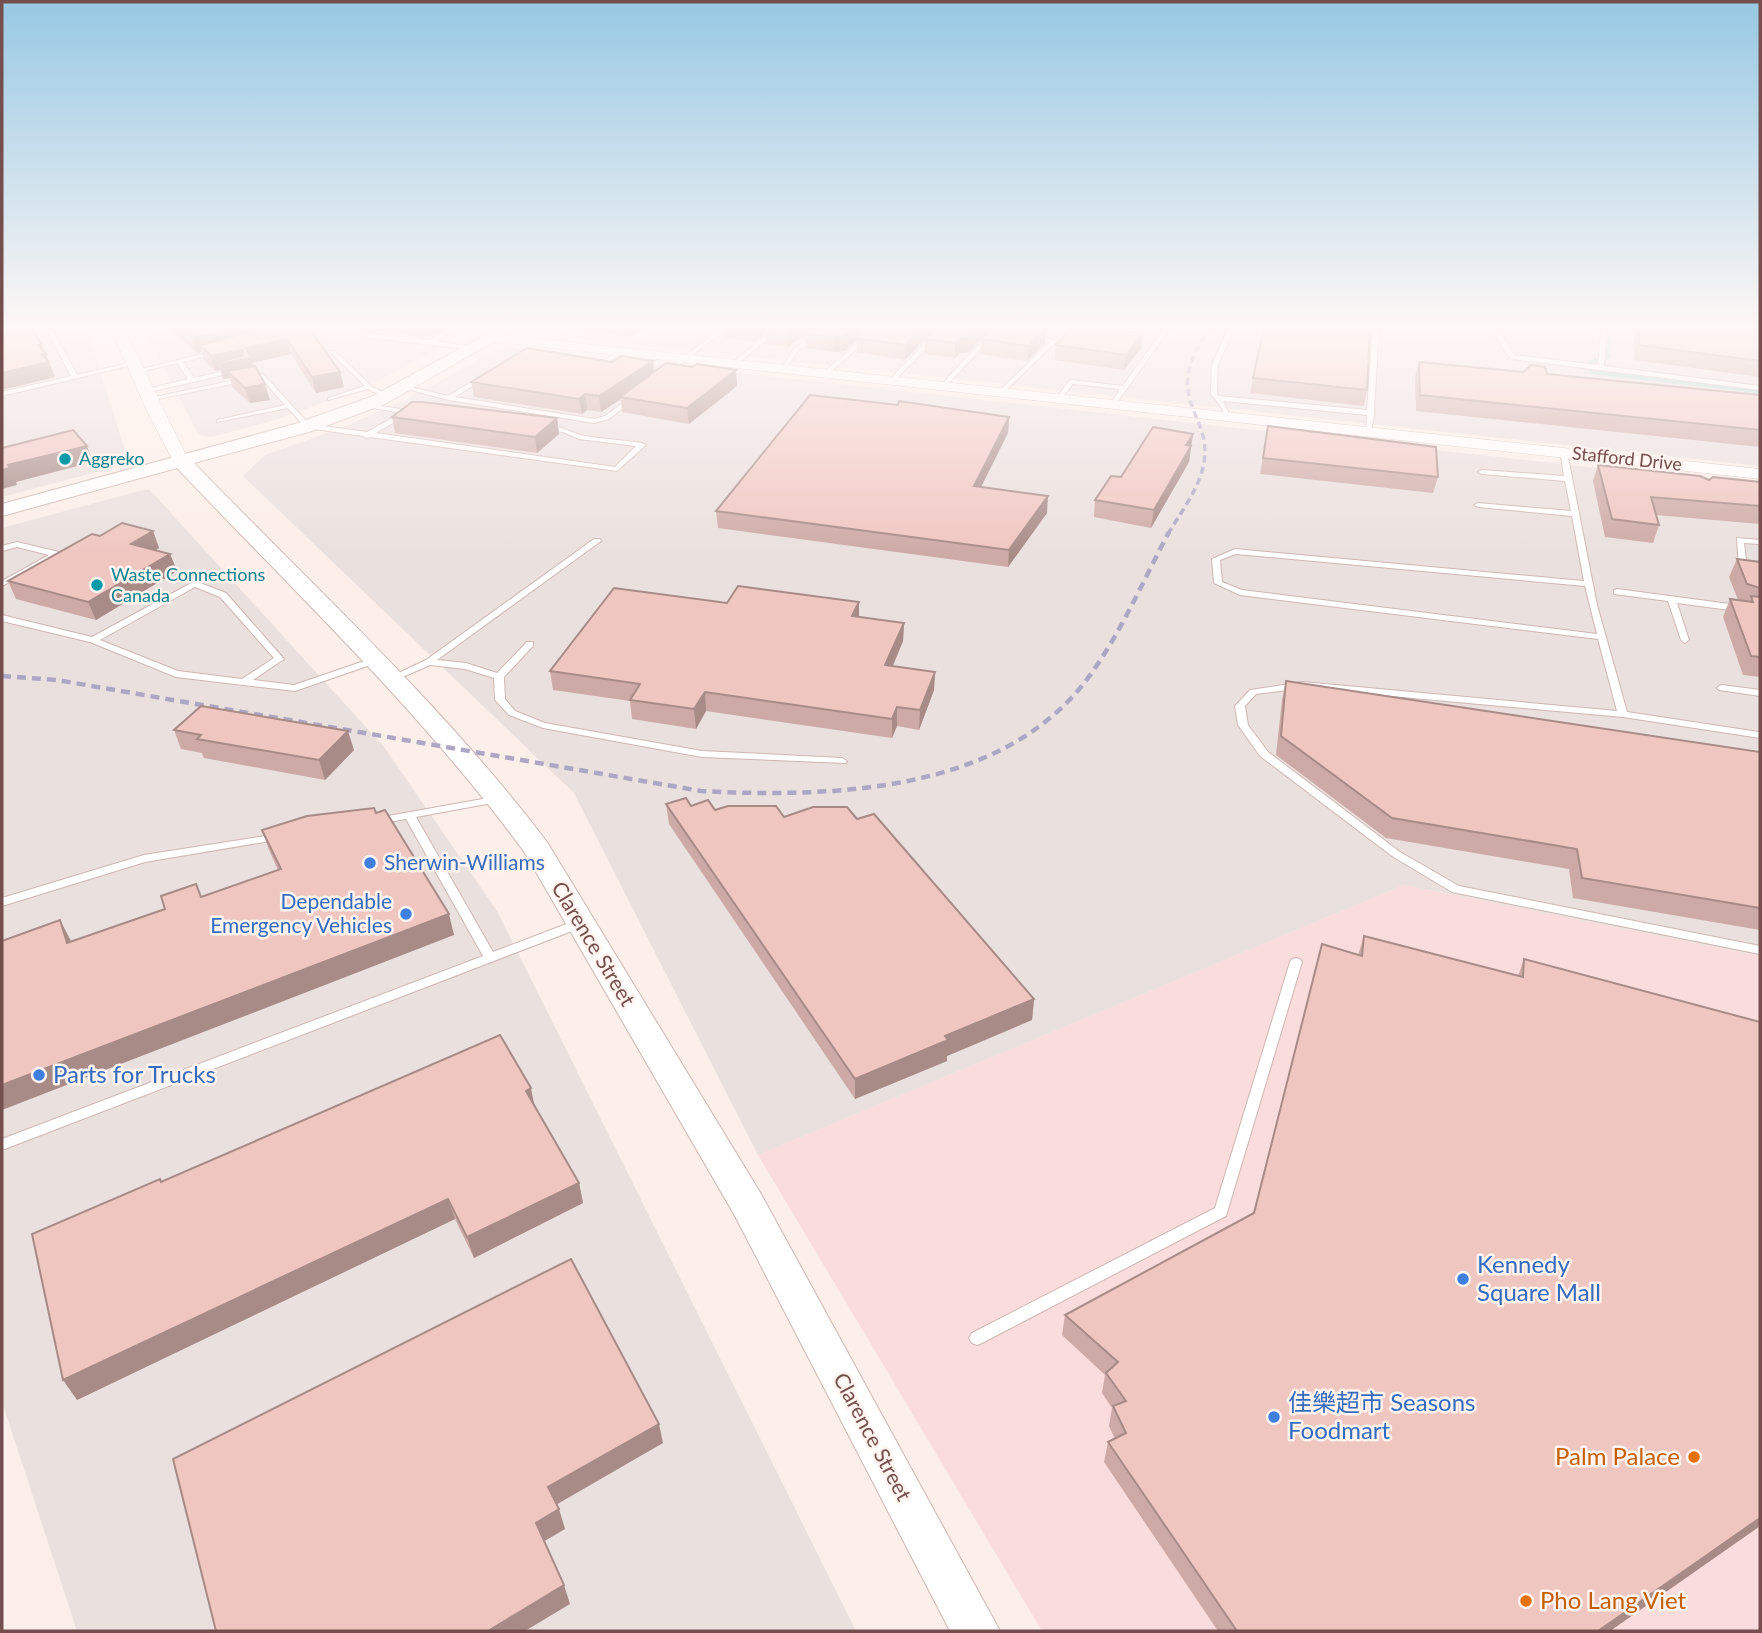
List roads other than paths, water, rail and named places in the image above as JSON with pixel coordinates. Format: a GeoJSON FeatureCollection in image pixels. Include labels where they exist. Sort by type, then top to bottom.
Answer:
{"type":"FeatureCollection","features":[{"type":"Feature","properties":{"kind":"street","name":"Clarence Street"},"geometry":{"type":"LineString","coordinates":[[150,403],[181,461],[269,555],[384,669],[502,798],[581,923],[748,1205],[976,1631]]}},
{"type":"Feature","properties":{"kind":"street"},"geometry":{"type":"LineString","coordinates":[[2,510],[307,426],[369,403]]}},
{"type":"Feature","properties":{"kind":"street","name":"Stafford Drive"},"geometry":{"type":"LineString","coordinates":[[1116,403],[1563,452],[1652,468],[1760,474]]}},
{"type":"Feature","properties":{"kind":"lane"},"geometry":{"type":"LineString","coordinates":[[287,403],[307,426],[617,468],[642,445],[579,437],[565,430],[540,427]]}},
{"type":"Feature","properties":{"kind":"lane"},"geometry":{"type":"LineString","coordinates":[[482,403],[594,421],[607,418],[626,403]]}},
{"type":"Feature","properties":{"kind":"lane"},"geometry":{"type":"LineString","coordinates":[[1220,403],[1227,415]]}},
{"type":"Feature","properties":{"kind":"lane"},"geometry":{"type":"LineString","coordinates":[[1271,403],[1372,413]]}},
{"type":"Feature","properties":{"kind":"lane"},"geometry":{"type":"LineString","coordinates":[[1369,431],[1372,403]]}},
{"type":"Feature","properties":{"kind":"lane"},"geometry":{"type":"LineString","coordinates":[[365,405],[405,414],[425,413]]}},
{"type":"Feature","properties":{"kind":"lane"},"geometry":{"type":"LineString","coordinates":[[219,421],[289,406]]}},
{"type":"Feature","properties":{"kind":"lane"},"geometry":{"type":"LineString","coordinates":[[366,436],[405,414]]}},
{"type":"Feature","properties":{"kind":"lane"},"geometry":{"type":"LineString","coordinates":[[1563,452],[1601,637],[1623,714]]}},
{"type":"Feature","properties":{"kind":"lane"},"geometry":{"type":"LineString","coordinates":[[1482,472],[1569,479]]}},
{"type":"Feature","properties":{"kind":"lane"},"geometry":{"type":"LineString","coordinates":[[1478,505],[1576,514]]}},
{"type":"Feature","properties":{"kind":"lane"},"geometry":{"type":"LineString","coordinates":[[1760,542],[1740,540],[1743,570],[1760,572]]}},
{"type":"Feature","properties":{"kind":"lane"},"geometry":{"type":"LineString","coordinates":[[429,662],[597,541]]}},
{"type":"Feature","properties":{"kind":"lane"},"geometry":{"type":"LineString","coordinates":[[2,549],[17,544],[55,554],[2,584]]}},
{"type":"Feature","properties":{"kind":"lane"},"geometry":{"type":"LineString","coordinates":[[1589,584],[1235,551],[1216,559],[1218,583],[1240,592],[1601,637]]}},
{"type":"Feature","properties":{"kind":"lane"},"geometry":{"type":"LineString","coordinates":[[93,640],[195,584],[223,596],[279,659],[244,682]]}},
{"type":"Feature","properties":{"kind":"lane"},"geometry":{"type":"LineString","coordinates":[[1616,592],[1760,611]]}},
{"type":"Feature","properties":{"kind":"lane"},"geometry":{"type":"LineString","coordinates":[[1672,599],[1685,640]]}},
{"type":"Feature","properties":{"kind":"lane"},"geometry":{"type":"LineString","coordinates":[[2,618],[93,640],[176,674],[295,688],[429,662],[466,666],[499,676]]}},
{"type":"Feature","properties":{"kind":"lane"},"geometry":{"type":"LineString","coordinates":[[530,644],[499,676],[500,701],[512,713],[543,725],[702,754],[842,761]]}},
{"type":"Feature","properties":{"kind":"lane"},"geometry":{"type":"LineString","coordinates":[[1759,735],[1623,714],[1303,685],[1253,692],[1240,706],[1243,725],[1264,754],[1396,854],[1456,889],[1760,950]]}},
{"type":"Feature","properties":{"kind":"lane"},"geometry":{"type":"LineString","coordinates":[[1722,688],[1760,693]]}},
{"type":"Feature","properties":{"kind":"lane"},"geometry":{"type":"LineString","coordinates":[[370,822],[502,798]]}},
{"type":"Feature","properties":{"kind":"lane"},"geometry":{"type":"LineString","coordinates":[[410,816],[490,957]]}},
{"type":"Feature","properties":{"kind":"lane"},"geometry":{"type":"LineString","coordinates":[[2,902],[144,859],[290,835]]}},
{"type":"Feature","properties":{"kind":"lane"},"geometry":{"type":"LineString","coordinates":[[2,1144],[581,923]]}},
{"type":"Feature","properties":{"kind":"lane"},"geometry":{"type":"LineString","coordinates":[[977,1338],[1221,1212],[1296,962]]}},
{"type":"Feature","properties":{"kind":"railway"},"geometry":{"type":"LineString","coordinates":[[1168,534],[1192,496],[1202,471],[1205,451],[1203,435],[1191,403]]}},
{"type":"Feature","properties":{"kind":"railway"},"geometry":{"type":"LineString","coordinates":[[2,676],[57,680],[701,791],[753,793],[863,788],[917,779],[969,764],[1017,741],[1060,709],[1106,652],[1169,532]]}},
{"type":"Feature","properties":{"kind":"place","name":"Aggreko"},"geometry":{"type":"Point","coordinates":[65,459]}},
{"type":"Feature","properties":{"kind":"place","name":"Waste Connections Canada"},"geometry":{"type":"Point","coordinates":[97,585]}},
{"type":"Feature","properties":{"kind":"place","name":"Sherwin-Williams"},"geometry":{"type":"Point","coordinates":[370,863]}},
{"type":"Feature","properties":{"kind":"place","name":"Dependable Emergency Vehicles"},"geometry":{"type":"Point","coordinates":[406,914]}},
{"type":"Feature","properties":{"kind":"place","name":"Parts for Trucks"},"geometry":{"type":"Point","coordinates":[39,1075]}},
{"type":"Feature","properties":{"kind":"place","name":"Kennedy Square Mall"},"geometry":{"type":"Point","coordinates":[1463,1279]}},
{"type":"Feature","properties":{"kind":"place","name":"佳樂超市 Seasons Foodmart"},"geometry":{"type":"Point","coordinates":[1274,1417]}},
{"type":"Feature","properties":{"kind":"place","name":"Palm Palace"},"geometry":{"type":"Point","coordinates":[1694,1457]}},
{"type":"Feature","properties":{"kind":"place","name":"Pho Lang Viet"},"geometry":{"type":"Point","coordinates":[1526,1601]}}]}
